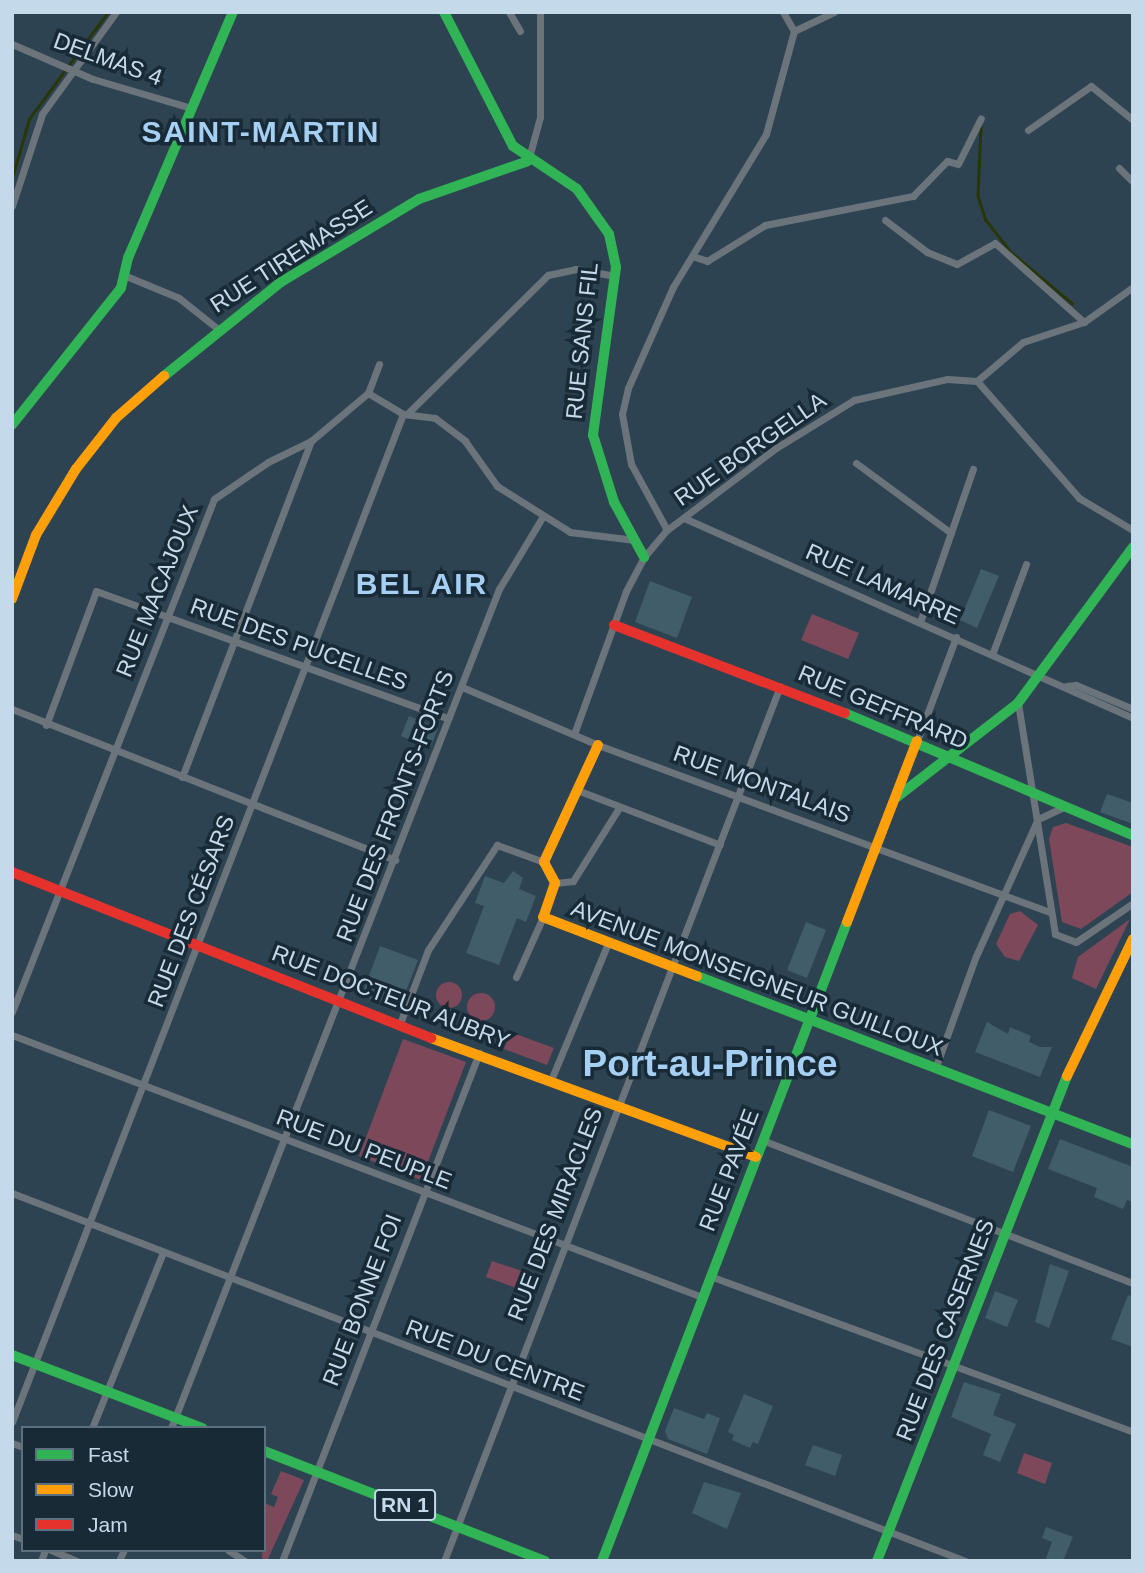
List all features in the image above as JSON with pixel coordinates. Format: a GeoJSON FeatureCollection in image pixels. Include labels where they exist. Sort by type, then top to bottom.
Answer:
{"type":"FeatureCollection","features":[{"type":"Feature","properties":{"kind":"street"},"geometry":{"type":"LineString","coordinates":[[12,206],[42,114],[68,67],[116,12]]}},
{"type":"Feature","properties":{"kind":"street"},"geometry":{"type":"LineString","coordinates":[[12,425],[126,276],[128,258],[233,12]]}},
{"type":"Feature","properties":{"kind":"street","name":"RUE SANS FIL"},"geometry":{"type":"LineString","coordinates":[[444,12],[513,146],[528,161],[593,206],[609,234],[615,276],[593,406],[593,435],[599,466],[644,557]]}},
{"type":"Feature","properties":{"kind":"street"},"geometry":{"type":"LineString","coordinates":[[509,12],[520,32]]}},
{"type":"Feature","properties":{"kind":"street"},"geometry":{"type":"LineString","coordinates":[[528,161],[540,117],[540,12]]}},
{"type":"Feature","properties":{"kind":"street"},"geometry":{"type":"LineString","coordinates":[[667,530],[631,464],[622,414],[644,345],[692,256],[766,134],[794,31],[783,12]]}},
{"type":"Feature","properties":{"kind":"street"},"geometry":{"type":"LineString","coordinates":[[794,31],[834,12]]}},
{"type":"Feature","properties":{"kind":"street","name":"DELMAS 4"},"geometry":{"type":"LineString","coordinates":[[12,44],[68,67],[191,108]]}},
{"type":"Feature","properties":{"kind":"street"},"geometry":{"type":"LineString","coordinates":[[1028,130],[1091,86],[1133,120]]}},
{"type":"Feature","properties":{"kind":"street"},"geometry":{"type":"LineString","coordinates":[[692,256],[707,261],[765,225],[913,195],[947,161],[958,164],[981,118]]}},
{"type":"Feature","properties":{"kind":"street","name":"RUE TIREMASSE"},"geometry":{"type":"LineString","coordinates":[[12,599],[36,536],[76,469],[116,418],[218,329],[281,282],[419,199],[528,161]]}},
{"type":"Feature","properties":{"kind":"street"},"geometry":{"type":"LineString","coordinates":[[1119,168],[1133,182]]}},
{"type":"Feature","properties":{"kind":"street"},"geometry":{"type":"LineString","coordinates":[[885,220],[927,252],[957,264],[995,243],[1084,322]]}},
{"type":"Feature","properties":{"kind":"street"},"geometry":{"type":"LineString","coordinates":[[403,414],[417,408],[542,279],[562,270],[615,276]]}},
{"type":"Feature","properties":{"kind":"street"},"geometry":{"type":"LineString","coordinates":[[126,276],[179,298],[218,329]]}},
{"type":"Feature","properties":{"kind":"street"},"geometry":{"type":"LineString","coordinates":[[1133,287],[1084,322],[1023,342],[977,381],[1079,498],[1133,530]]}},
{"type":"Feature","properties":{"kind":"street"},"geometry":{"type":"LineString","coordinates":[[379,364],[368,393],[403,414],[427,416],[453,431],[490,479],[543,516],[580,535],[635,540]]}},
{"type":"Feature","properties":{"kind":"street","name":"RUE BORGELLA"},"geometry":{"type":"LineString","coordinates":[[573,734],[614,625],[644,557],[667,530],[776,448],[854,400],[947,379],[977,381]]}},
{"type":"Feature","properties":{"kind":"street","name":"RUE MACAJOUX"},"geometry":{"type":"LineString","coordinates":[[12,1012],[62,891],[214,499],[268,462],[311,441],[368,393]]}},
{"type":"Feature","properties":{"kind":"street","name":"RUE DES CÉSARS"},"geometry":{"type":"LineString","coordinates":[[12,1422],[94,1223],[144,1084],[403,414]]}},
{"type":"Feature","properties":{"kind":"street"},"geometry":{"type":"LineString","coordinates":[[182,777],[311,441]]}},
{"type":"Feature","properties":{"kind":"street"},"geometry":{"type":"LineString","coordinates":[[856,463],[951,533]]}},
{"type":"Feature","properties":{"kind":"street"},"geometry":{"type":"LineString","coordinates":[[920,622],[973,469]]}},
{"type":"Feature","properties":{"kind":"street","name":"RUE DES FRONTS-FORTS"},"geometry":{"type":"LineString","coordinates":[[173,1423],[499,589],[543,516]]}},
{"type":"Feature","properties":{"kind":"street","name":"RUE LAMARRE"},"geometry":{"type":"LineString","coordinates":[[684,518],[993,652],[1133,718]]}},
{"type":"Feature","properties":{"kind":"street"},"geometry":{"type":"LineString","coordinates":[[897,798],[1017,703],[1043,675],[1133,547]]}},
{"type":"Feature","properties":{"kind":"street"},"geometry":{"type":"LineString","coordinates":[[993,652],[1026,564]]}},
{"type":"Feature","properties":{"kind":"street","name":"RUE DES PUCELLES"},"geometry":{"type":"LineString","coordinates":[[46,725],[96,591],[449,719]]}},
{"type":"Feature","properties":{"kind":"street","name":"RUE GEFFRARD"},"geometry":{"type":"LineString","coordinates":[[614,625],[780,686],[917,741],[1033,794],[1133,835]]}},
{"type":"Feature","properties":{"kind":"street","name":"RUE PAVÉE"},"geometry":{"type":"LineString","coordinates":[[603,1561],[762,1140],[897,798],[956,637]]}},
{"type":"Feature","properties":{"kind":"street","name":"RUE LAMARRE"},"geometry":{"type":"LineString","coordinates":[[1066,686],[1076,685],[1133,709]]}},
{"type":"Feature","properties":{"kind":"street","name":"RUE DES MIRACLES"},"geometry":{"type":"LineString","coordinates":[[443,1561],[669,965],[720,845],[780,686]]}},
{"type":"Feature","properties":{"kind":"street","name":"RUE MONTALAIS"},"geometry":{"type":"LineString","coordinates":[[462,687],[597,745],[740,794],[1004,892],[1051,913]]}},
{"type":"Feature","properties":{"kind":"street"},"geometry":{"type":"LineString","coordinates":[[1017,703],[1055,934],[1064,942],[1083,939],[1133,904]]}},
{"type":"Feature","properties":{"kind":"street"},"geometry":{"type":"LineString","coordinates":[[12,709],[46,725],[395,860]]}},
{"type":"Feature","properties":{"kind":"street"},"geometry":{"type":"LineString","coordinates":[[399,1026],[428,950],[497,845],[544,862],[597,745]]}},
{"type":"Feature","properties":{"kind":"street"},"geometry":{"type":"LineString","coordinates":[[577,790],[720,845]]}},
{"type":"Feature","properties":{"kind":"street"},"geometry":{"type":"LineString","coordinates":[[935,1069],[1004,892],[1038,819],[1064,807]]}},
{"type":"Feature","properties":{"kind":"street"},"geometry":{"type":"LineString","coordinates":[[555,883],[569,883],[578,875],[619,808]]}},
{"type":"Feature","properties":{"kind":"street","name":"AVENUE MONSEIGNEUR GUILLOUX"},"geometry":{"type":"LineString","coordinates":[[544,862],[555,883],[543,917],[1133,1144]]}},
{"type":"Feature","properties":{"kind":"street","name":"RUE DOCTEUR AUBRY"},"geometry":{"type":"LineString","coordinates":[[12,872],[399,1026],[479,1053],[756,1157]]}},
{"type":"Feature","properties":{"kind":"street"},"geometry":{"type":"LineString","coordinates":[[516,977],[543,917]]}},
{"type":"Feature","properties":{"kind":"street","name":"RUE DES CASERNES"},"geometry":{"type":"LineString","coordinates":[[877,1561],[1050,1113],[1133,939]]}},
{"type":"Feature","properties":{"kind":"street"},"geometry":{"type":"LineString","coordinates":[[551,1080],[608,943]]}},
{"type":"Feature","properties":{"kind":"street","name":"RUE DU PEUPLE"},"geometry":{"type":"LineString","coordinates":[[12,1035],[702,1297]]}},
{"type":"Feature","properties":{"kind":"street","name":"RUE BONNE FOI"},"geometry":{"type":"LineString","coordinates":[[282,1561],[479,1053]]}},
{"type":"Feature","properties":{"kind":"street"},"geometry":{"type":"LineString","coordinates":[[762,1140],[1133,1283]]}},
{"type":"Feature","properties":{"kind":"street","name":"RUE DU CENTRE"},"geometry":{"type":"LineString","coordinates":[[12,1193],[94,1223],[369,1334],[510,1385],[965,1561]]}},
{"type":"Feature","properties":{"kind":"street"},"geometry":{"type":"LineString","coordinates":[[93,1426],[163,1252]]}},
{"type":"Feature","properties":{"kind":"street"},"geometry":{"type":"LineString","coordinates":[[710,1276],[1133,1432]]}},
{"type":"Feature","properties":{"kind":"street"},"geometry":{"type":"LineString","coordinates":[[12,1355],[106,1392],[173,1423],[190,1426]]}},
{"type":"Feature","properties":{"kind":"street","name":"RN 1"},"geometry":{"type":"LineString","coordinates":[[266,1452],[545,1561]]}},
{"type":"Feature","properties":{"kind":"street"},"geometry":{"type":"LineString","coordinates":[[56,1552],[77,1561]]}},
{"type":"Feature","properties":{"kind":"shaded area"},"geometry":{"type":"Polygon","coordinates":[[[812,614],[859,633],[848,659],[801,640],[812,614]]]}},
{"type":"Feature","properties":{"kind":"shaded area"},"geometry":{"type":"Polygon","coordinates":[[[1066,823],[1133,847],[1133,892],[1081,929],[1062,922],[1049,839],[1053,827],[1066,823]]]}},
{"type":"Feature","properties":{"kind":"shaded area"},"geometry":{"type":"Polygon","coordinates":[[[1020,911],[1038,925],[1019,961],[1005,957],[996,944],[1010,914],[1020,911]]]}},
{"type":"Feature","properties":{"kind":"shaded area"},"geometry":{"type":"Polygon","coordinates":[[[1130,919],[1096,989],[1072,978],[1078,957],[1130,919]]]}},
{"type":"Feature","properties":{"kind":"shaded area"},"geometry":{"type":"Polygon","coordinates":[[[449,982],[459,985],[462,995],[459,1005],[449,1008],[439,1005],[436,995],[439,985],[449,982]]]}},
{"type":"Feature","properties":{"kind":"shaded area"},"geometry":{"type":"Polygon","coordinates":[[[481,993],[491,997],[495,1007],[491,1017],[481,1021],[471,1017],[467,1007],[471,997],[481,993]]]}},
{"type":"Feature","properties":{"kind":"shaded area"},"geometry":{"type":"Polygon","coordinates":[[[510,1032],[554,1048],[547,1065],[504,1049],[510,1032]]]}},
{"type":"Feature","properties":{"kind":"shaded area"},"geometry":{"type":"Polygon","coordinates":[[[403,1039],[466,1062],[421,1180],[359,1156],[403,1039]]]}},
{"type":"Feature","properties":{"kind":"shaded area"},"geometry":{"type":"Polygon","coordinates":[[[492,1261],[525,1272],[519,1289],[486,1277],[492,1261]]]}},
{"type":"Feature","properties":{"kind":"shaded area"},"geometry":{"type":"Polygon","coordinates":[[[1024,1453],[1052,1463],[1045,1484],[1017,1473],[1024,1453]]]}},
{"type":"Feature","properties":{"kind":"shaded area"},"geometry":{"type":"Polygon","coordinates":[[[281,1471],[304,1480],[267,1561],[262,1558],[262,1552],[266,1552],[266,1504],[274,1507],[278,1497],[271,1494],[281,1471]]]}},
{"type":"Feature","properties":{"kind":"building"},"geometry":{"type":"Polygon","coordinates":[[[981,569],[999,576],[977,628],[960,620],[981,569]]]}},
{"type":"Feature","properties":{"kind":"building"},"geometry":{"type":"Polygon","coordinates":[[[650,581],[692,597],[677,638],[635,622],[650,581]]]}},
{"type":"Feature","properties":{"kind":"building"},"geometry":{"type":"Polygon","coordinates":[[[409,716],[438,728],[430,748],[401,736],[409,716]]]}},
{"type":"Feature","properties":{"kind":"building"},"geometry":{"type":"Polygon","coordinates":[[[1107,794],[1133,803],[1133,824],[1100,812],[1107,794]]]}},
{"type":"Feature","properties":{"kind":"building"},"geometry":{"type":"Polygon","coordinates":[[[513,871],[523,878],[519,889],[536,896],[526,922],[517,918],[499,965],[466,953],[484,906],[475,903],[485,876],[504,883],[513,871]]]}},
{"type":"Feature","properties":{"kind":"building"},"geometry":{"type":"Polygon","coordinates":[[[806,922],[826,930],[807,978],[787,970],[806,922]]]}},
{"type":"Feature","properties":{"kind":"building"},"geometry":{"type":"Polygon","coordinates":[[[380,946],[418,960],[399,1009],[362,995],[380,946]]]}},
{"type":"Feature","properties":{"kind":"building"},"geometry":{"type":"Polygon","coordinates":[[[987,1022],[1008,1034],[1010,1027],[1031,1036],[1029,1042],[1040,1047],[1052,1047],[1040,1077],[975,1052],[987,1022]]]}},
{"type":"Feature","properties":{"kind":"building"},"geometry":{"type":"Polygon","coordinates":[[[989,1110],[1031,1126],[1013,1172],[972,1156],[989,1110]]]}},
{"type":"Feature","properties":{"kind":"building"},"geometry":{"type":"Polygon","coordinates":[[[1060,1139],[1133,1167],[1133,1202],[1127,1200],[1123,1209],[1094,1197],[1097,1188],[1048,1169],[1060,1139]]]}},
{"type":"Feature","properties":{"kind":"building"},"geometry":{"type":"Polygon","coordinates":[[[1050,1264],[1069,1271],[1049,1328],[1035,1322],[1050,1264]]]}},
{"type":"Feature","properties":{"kind":"building"},"geometry":{"type":"Polygon","coordinates":[[[995,1291],[1018,1300],[1007,1327],[985,1318],[995,1291]]]}},
{"type":"Feature","properties":{"kind":"building"},"geometry":{"type":"Polygon","coordinates":[[[1128,1295],[1133,1297],[1133,1347],[1111,1339],[1128,1295]]]}},
{"type":"Feature","properties":{"kind":"building"},"geometry":{"type":"Polygon","coordinates":[[[964,1382],[1001,1394],[993,1415],[1016,1424],[1000,1462],[983,1455],[991,1434],[951,1417],[964,1382]]]}},
{"type":"Feature","properties":{"kind":"building"},"geometry":{"type":"Polygon","coordinates":[[[744,1394],[773,1406],[758,1444],[753,1442],[750,1448],[732,1440],[734,1435],[728,1432],[744,1394]]]}},
{"type":"Feature","properties":{"kind":"building"},"geometry":{"type":"Polygon","coordinates":[[[674,1408],[704,1419],[707,1413],[720,1418],[707,1454],[668,1439],[665,1431],[674,1408]]]}},
{"type":"Feature","properties":{"kind":"building"},"geometry":{"type":"Polygon","coordinates":[[[813,1445],[842,1455],[835,1476],[805,1465],[813,1445]]]}},
{"type":"Feature","properties":{"kind":"building"},"geometry":{"type":"Polygon","coordinates":[[[704,1482],[741,1493],[727,1529],[692,1513],[704,1482]]]}},
{"type":"Feature","properties":{"kind":"building"},"geometry":{"type":"Polygon","coordinates":[[[1046,1527],[1073,1537],[1063,1561],[1045,1561],[1052,1542],[1042,1538],[1046,1527]]]}},
{"type":"Feature","properties":{"kind":"waterway"},"geometry":{"type":"LineString","coordinates":[[12,178],[29,119],[108,12]]}},
{"type":"Feature","properties":{"kind":"waterway"},"geometry":{"type":"LineString","coordinates":[[981,125],[978,196],[986,220],[1011,252],[1072,303]]}},
{"type":"Feature","properties":{"kind":"traffic: fast"},"geometry":{"type":"LineString","coordinates":[[12,425],[121,288],[128,258],[233,12]]}},
{"type":"Feature","properties":{"kind":"traffic: fast"},"geometry":{"type":"LineString","coordinates":[[444,12],[513,146],[577,189],[609,234],[616,267],[593,435],[614,502],[644,557]]}},
{"type":"Feature","properties":{"kind":"traffic: fast"},"geometry":{"type":"LineString","coordinates":[[164,376],[281,282],[419,199],[528,161]]}},
{"type":"Feature","properties":{"kind":"traffic: fast"},"geometry":{"type":"LineString","coordinates":[[897,797],[1018,703],[1133,547]]}},
{"type":"Feature","properties":{"kind":"traffic: fast"},"geometry":{"type":"LineString","coordinates":[[845,713],[1133,835]]}},
{"type":"Feature","properties":{"kind":"traffic: fast"},"geometry":{"type":"LineString","coordinates":[[602,1561],[847,922]]}},
{"type":"Feature","properties":{"kind":"traffic: fast"},"geometry":{"type":"LineString","coordinates":[[697,976],[1133,1144]]}},
{"type":"Feature","properties":{"kind":"traffic: fast"},"geometry":{"type":"LineString","coordinates":[[877,1561],[1067,1076]]}},
{"type":"Feature","properties":{"kind":"traffic: fast"},"geometry":{"type":"LineString","coordinates":[[12,1355],[197,1426]]}},
{"type":"Feature","properties":{"kind":"traffic: fast"},"geometry":{"type":"LineString","coordinates":[[266,1452],[545,1561]]}},
{"type":"Feature","properties":{"kind":"traffic: slow"},"geometry":{"type":"LineString","coordinates":[[12,599],[36,535],[76,469],[116,418],[164,376]]}},
{"type":"Feature","properties":{"kind":"traffic: slow"},"geometry":{"type":"LineString","coordinates":[[847,922],[917,741]]}},
{"type":"Feature","properties":{"kind":"traffic: slow"},"geometry":{"type":"LineString","coordinates":[[598,745],[544,862],[555,883],[543,917],[697,976]]}},
{"type":"Feature","properties":{"kind":"traffic: slow"},"geometry":{"type":"LineString","coordinates":[[1067,1076],[1133,939]]}},
{"type":"Feature","properties":{"kind":"traffic: slow"},"geometry":{"type":"LineString","coordinates":[[431,1038],[756,1157]]}},
{"type":"Feature","properties":{"kind":"traffic: jam"},"geometry":{"type":"LineString","coordinates":[[614,625],[845,713]]}},
{"type":"Feature","properties":{"kind":"traffic: jam"},"geometry":{"type":"LineString","coordinates":[[12,872],[431,1038]]}},
{"type":"Feature","properties":{"kind":"district","name":"SAINT-MARTIN"},"geometry":{"type":"Point","coordinates":[261,132]}},
{"type":"Feature","properties":{"kind":"district","name":"BEL AIR"},"geometry":{"type":"Point","coordinates":[422,584]}},
{"type":"Feature","properties":{"kind":"district","name":"Port-au-Prince"},"geometry":{"type":"Point","coordinates":[710,1064]}}]}
